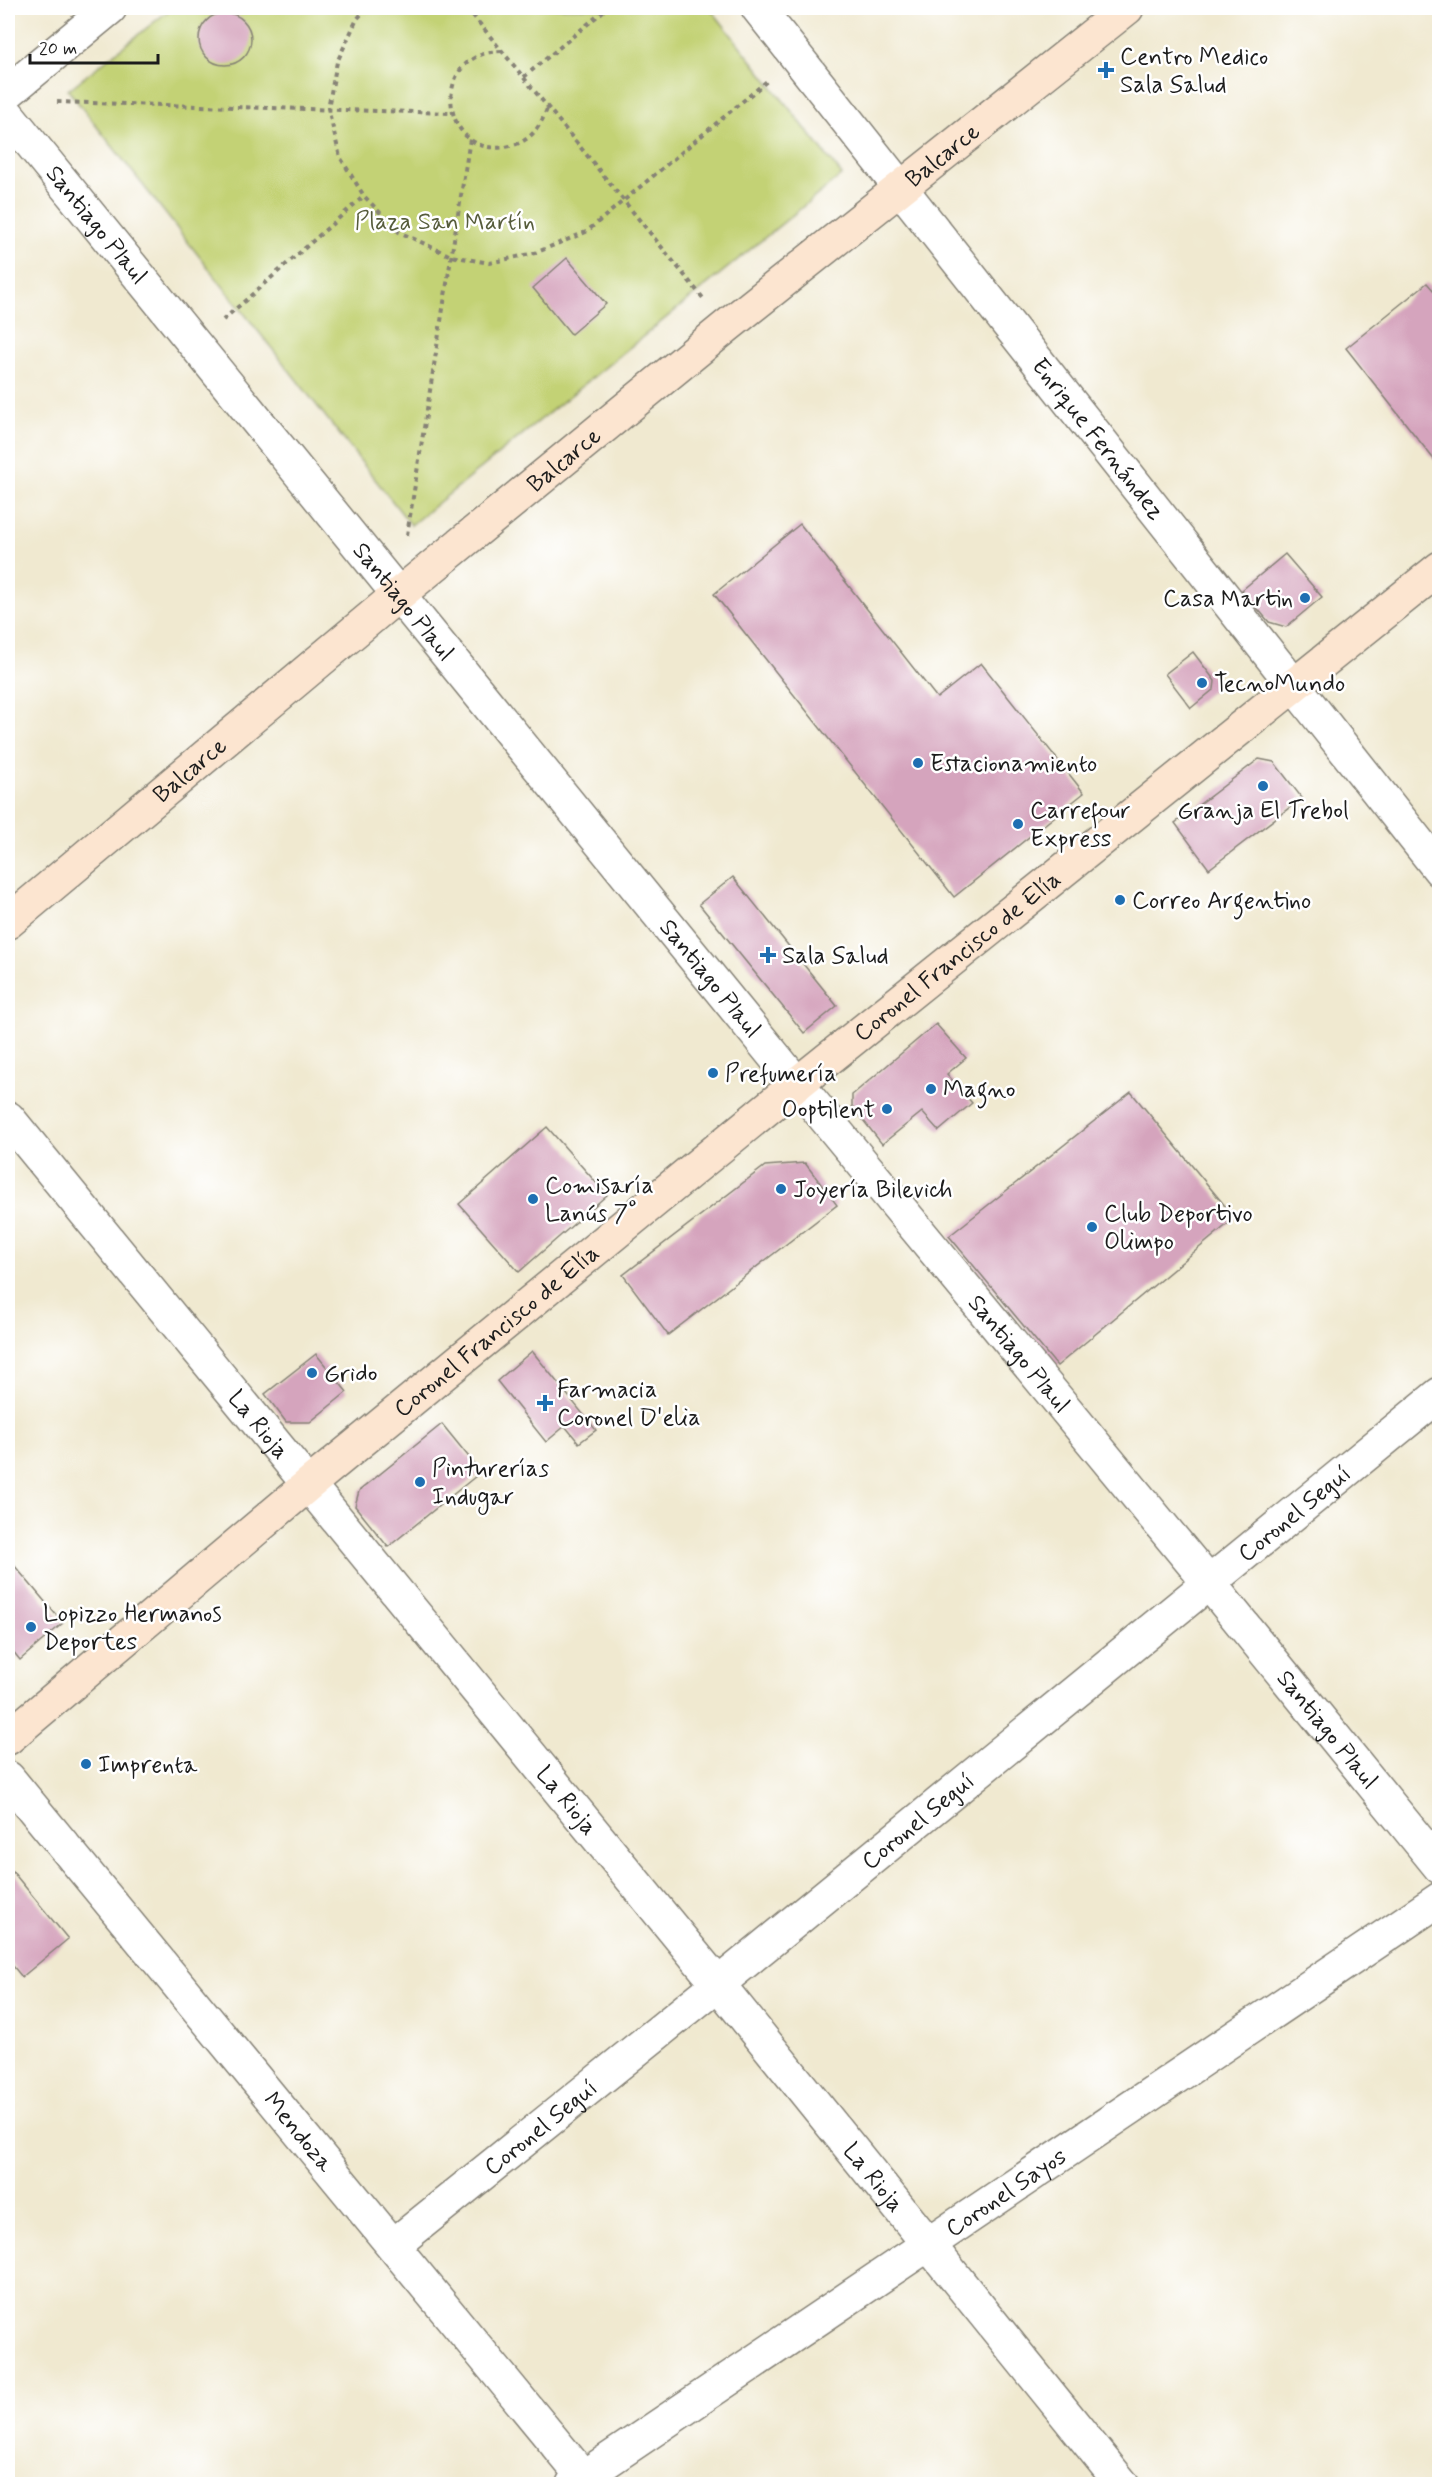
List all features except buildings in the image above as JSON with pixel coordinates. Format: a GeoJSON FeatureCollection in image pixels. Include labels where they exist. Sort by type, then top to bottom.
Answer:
{"type":"FeatureCollection","features":[{"type":"Feature","properties":{"kind":"street"},"geometry":{"type":"LineString","coordinates":[[8,92],[110,8]]}},
{"type":"Feature","properties":{"kind":"street","name":"Enrique Fernández"},"geometry":{"type":"LineString","coordinates":[[758,8],[1440,870]]}},
{"type":"Feature","properties":{"kind":"street","name":"Balcarce"},"geometry":{"type":"LineString","coordinates":[[8,922],[398,595],[727,326],[1127,8]]}},
{"type":"Feature","properties":{"kind":"street","name":"Santiago Plaul"},"geometry":{"type":"LineString","coordinates":[[8,115],[797,1084],[1440,1867]]}},
{"type":"Feature","properties":{"kind":"street","name":"Coronel Francisco de Elía"},"geometry":{"type":"LineString","coordinates":[[8,1738],[309,1484],[797,1084],[1440,568]]}},
{"type":"Feature","properties":{"kind":"street","name":"La Rioja"},"geometry":{"type":"LineString","coordinates":[[8,1118],[718,1984],[1122,2484]]}},
{"type":"Feature","properties":{"kind":"street","name":"Coronel Seguí"},"geometry":{"type":"LineString","coordinates":[[394,2245],[718,1984],[1440,1394]]}},
{"type":"Feature","properties":{"kind":"street","name":"Mendoza"},"geometry":{"type":"LineString","coordinates":[[8,1778],[394,2245],[582,2482]]}},
{"type":"Feature","properties":{"kind":"street","name":"Coronel Sayos"},"geometry":{"type":"LineString","coordinates":[[582,2482],[1440,1899]]}},
{"type":"Feature","properties":{"kind":"path"},"geometry":{"type":"LineString","coordinates":[[367,8],[357,19],[337,62],[328,108],[340,157],[364,196],[399,232],[451,256],[489,263],[535,253],[586,232],[624,203],[797,56]]}},
{"type":"Feature","properties":{"kind":"path"},"geometry":{"type":"LineString","coordinates":[[467,8],[624,203],[727,326]]}},
{"type":"Feature","properties":{"kind":"path"},"geometry":{"type":"LineString","coordinates":[[524,77],[607,8]]}},
{"type":"Feature","properties":{"kind":"path"},"geometry":{"type":"LineString","coordinates":[[502,51],[489,51],[474,57],[462,67],[454,81],[450,97],[452,113],[458,127],[470,139],[484,146],[501,148],[516,145],[530,137],[541,124],[547,108]]}},
{"type":"Feature","properties":{"kind":"path"},"geometry":{"type":"LineString","coordinates":[[55,102],[452,113]]}},
{"type":"Feature","properties":{"kind":"path"},"geometry":{"type":"LineString","coordinates":[[407,537],[470,139]]}},
{"type":"Feature","properties":{"kind":"path"},"geometry":{"type":"LineString","coordinates":[[194,345],[364,196]]}},
{"type":"Feature","properties":{"kind":"green space","name":"Plaza San Martín"},"geometry":{"type":"Polygon","coordinates":[[[172,8],[710,8],[842,175],[411,525],[68,90],[172,8]]]}},
{"type":"Feature","properties":{"kind":"place","name":"Centro Medico Sala Salud"},"geometry":{"type":"Point","coordinates":[1106,70]}},
{"type":"Feature","properties":{"kind":"place","name":"Casa Martin"},"geometry":{"type":"Point","coordinates":[1305,598]}},
{"type":"Feature","properties":{"kind":"place","name":"TecnoMundo"},"geometry":{"type":"Point","coordinates":[1202,683]}},
{"type":"Feature","properties":{"kind":"place","name":"Estacionamiento"},"geometry":{"type":"Point","coordinates":[918,763]}},
{"type":"Feature","properties":{"kind":"place","name":"Granja El Trebol"},"geometry":{"type":"Point","coordinates":[1263,786]}},
{"type":"Feature","properties":{"kind":"place","name":"Carrefour Express"},"geometry":{"type":"Point","coordinates":[1018,824]}},
{"type":"Feature","properties":{"kind":"place","name":"Correo Argentino"},"geometry":{"type":"Point","coordinates":[1120,900]}},
{"type":"Feature","properties":{"kind":"place","name":"Sala Salud"},"geometry":{"type":"Point","coordinates":[768,955]}},
{"type":"Feature","properties":{"kind":"place","name":"Prefumería"},"geometry":{"type":"Point","coordinates":[713,1073]}},
{"type":"Feature","properties":{"kind":"place","name":"Magno"},"geometry":{"type":"Point","coordinates":[931,1089]}},
{"type":"Feature","properties":{"kind":"place","name":"Ooptilent"},"geometry":{"type":"Point","coordinates":[887,1109]}},
{"type":"Feature","properties":{"kind":"place","name":"Joyería Bilevich"},"geometry":{"type":"Point","coordinates":[781,1189]}},
{"type":"Feature","properties":{"kind":"place","name":"Comisaría Lanús 7°"},"geometry":{"type":"Point","coordinates":[533,1199]}},
{"type":"Feature","properties":{"kind":"place","name":"Club Deportivo Olimpo"},"geometry":{"type":"Point","coordinates":[1092,1227]}},
{"type":"Feature","properties":{"kind":"place","name":"Grido"},"geometry":{"type":"Point","coordinates":[312,1373]}},
{"type":"Feature","properties":{"kind":"place","name":"Farmacia Coronel D'elia"},"geometry":{"type":"Point","coordinates":[545,1403]}},
{"type":"Feature","properties":{"kind":"place","name":"Pinturerías Indugar"},"geometry":{"type":"Point","coordinates":[420,1482]}},
{"type":"Feature","properties":{"kind":"place","name":"Lopizzo Hermanos Deportes"},"geometry":{"type":"Point","coordinates":[31,1627]}},
{"type":"Feature","properties":{"kind":"place","name":"Imprenta"},"geometry":{"type":"Point","coordinates":[86,1764]}}]}
